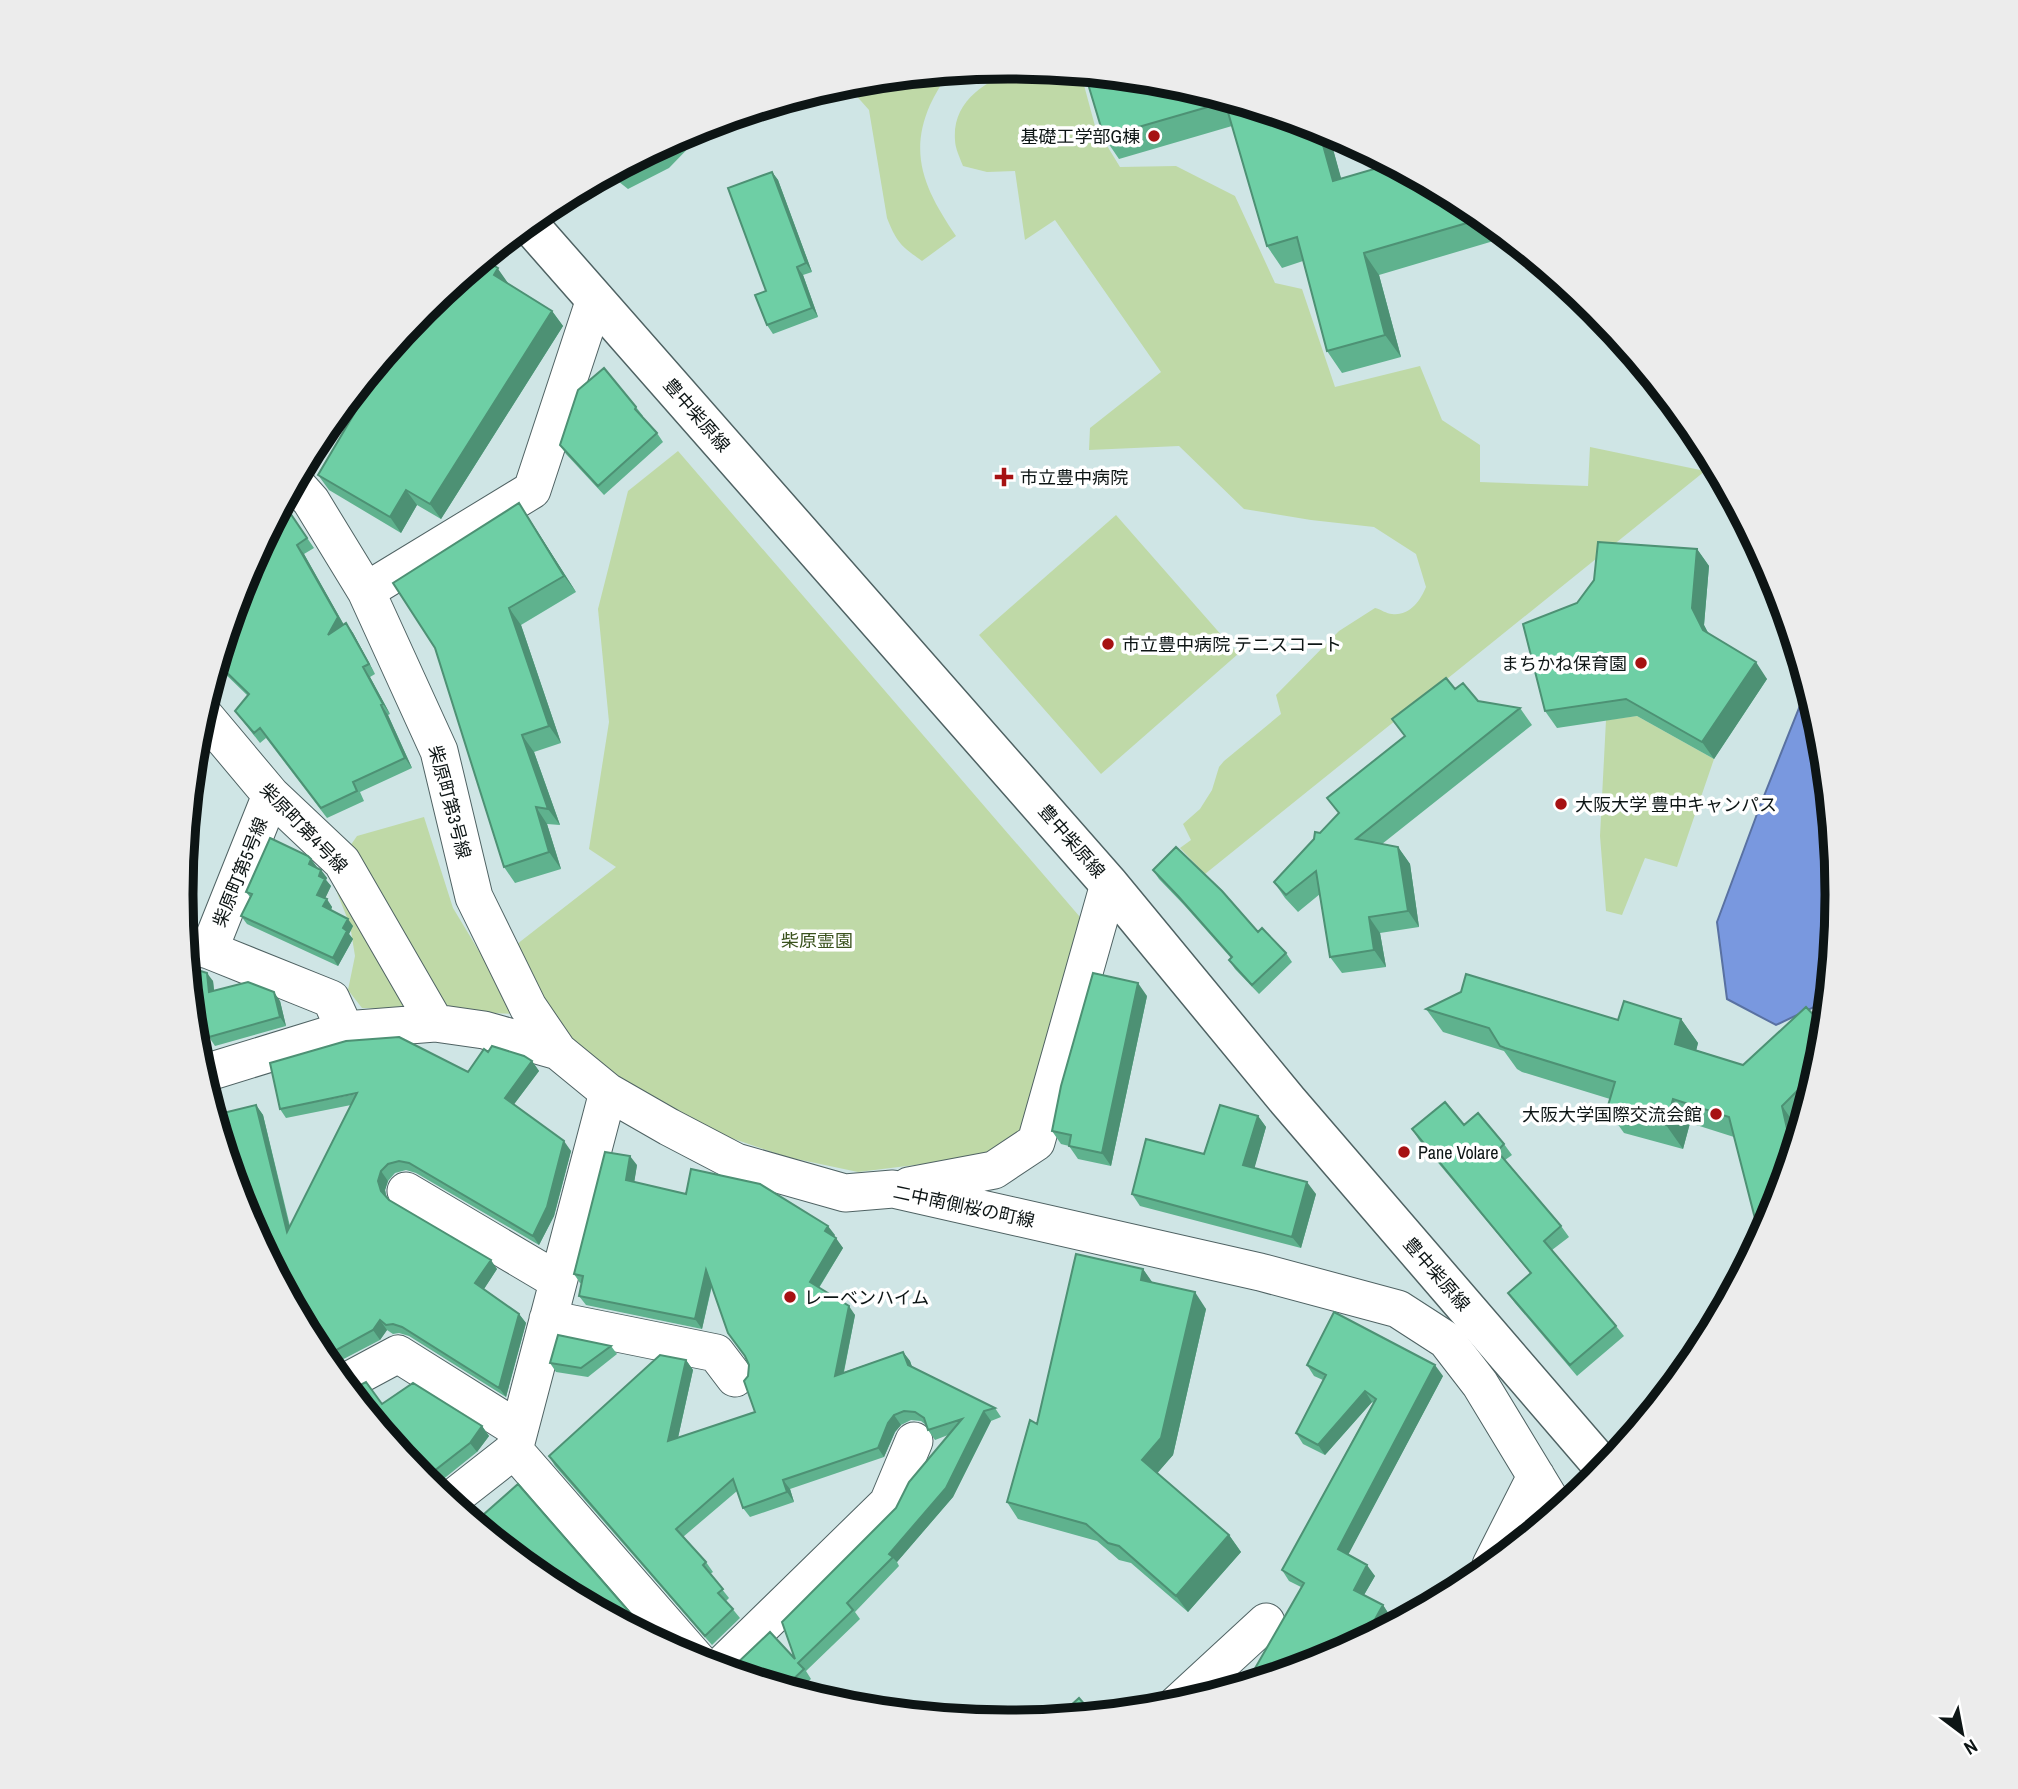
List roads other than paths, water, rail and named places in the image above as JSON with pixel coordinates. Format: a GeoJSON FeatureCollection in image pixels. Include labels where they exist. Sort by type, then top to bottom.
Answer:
{"type":"FeatureCollection","features":[{"type":"Feature","properties":{"kind":"street","name":"豊中柴原線"},"geometry":{"type":"LineString","coordinates":[[535,231],[1109,884],[1281,1093],[1597,1459]]}},
{"type":"Feature","properties":{"kind":"street"},"geometry":{"type":"LineString","coordinates":[[366,591],[532,490],[595,299]]}},
{"type":"Feature","properties":{"kind":"street","name":"柴原町第3号線"},"geometry":{"type":"LineString","coordinates":[[301,490],[311,501],[366,591],[439,751],[474,897],[528,1007],[558,1051]]}},
{"type":"Feature","properties":{"kind":"street","name":"柴原町第4号線"},"geometry":{"type":"LineString","coordinates":[[211,725],[271,795],[342,862],[435,1023]]}},
{"type":"Feature","properties":{"kind":"street","name":"柴原町第5号線"},"geometry":{"type":"LineString","coordinates":[[197,947],[271,795]]}},
{"type":"Feature","properties":{"kind":"street"},"geometry":{"type":"LineString","coordinates":[[893,1189],[994,1170],[1036,1142],[1109,884]]}},
{"type":"Feature","properties":{"kind":"street"},"geometry":{"type":"LineString","coordinates":[[197,947],[331,999],[345,1030]]}},
{"type":"Feature","properties":{"kind":"street"},"geometry":{"type":"LineString","coordinates":[[213,1071],[345,1030],[435,1023],[484,1031],[558,1051]]}},
{"type":"Feature","properties":{"kind":"street","name":"二中南側桜の町線"},"geometry":{"type":"LineString","coordinates":[[558,1051],[608,1092],[736,1162],[845,1193],[893,1189],[1260,1272],[1398,1308],[1446,1340],[1480,1384],[1552,1503]]}},
{"type":"Feature","properties":{"kind":"street"},"geometry":{"type":"LineString","coordinates":[[457,1494],[517,1440],[608,1092]]}},
{"type":"Feature","properties":{"kind":"street"},"geometry":{"type":"LineString","coordinates":[[406,1191],[558,1281]]}},
{"type":"Feature","properties":{"kind":"street"},"geometry":{"type":"LineString","coordinates":[[548,1319],[716,1353],[735,1378]]}},
{"type":"Feature","properties":{"kind":"street"},"geometry":{"type":"LineString","coordinates":[[353,1378],[398,1354],[517,1440],[682,1641]]}},
{"type":"Feature","properties":{"kind":"street"},"geometry":{"type":"LineString","coordinates":[[728,1660],[888,1503],[914,1441]]}},
{"type":"Feature","properties":{"kind":"street"},"geometry":{"type":"LineString","coordinates":[[1501,1546],[1536,1476]]}},
{"type":"Feature","properties":{"kind":"street"},"geometry":{"type":"LineString","coordinates":[[1194,1689],[1266,1622]]}},
{"type":"Feature","properties":{"kind":"water"},"geometry":{"type":"Polygon","coordinates":[[[1801,702],[1818,788],[1823,841],[1823,948],[1817,1006],[1776,1025],[1727,999],[1717,922],[1801,702]]]}},
{"type":"Feature","properties":{"kind":"place","name":"基礎工学部G棟"},"geometry":{"type":"Point","coordinates":[1154,136]}},
{"type":"Feature","properties":{"kind":"place","name":"市立豊中病院"},"geometry":{"type":"Point","coordinates":[1004,477]}},
{"type":"Feature","properties":{"kind":"place","name":"市立豊中病院 テニスコート"},"geometry":{"type":"Point","coordinates":[1108,644]}},
{"type":"Feature","properties":{"kind":"place","name":"まちかね保育園"},"geometry":{"type":"Point","coordinates":[1641,663]}},
{"type":"Feature","properties":{"kind":"place","name":"大阪大学 豊中キャンパス"},"geometry":{"type":"Point","coordinates":[1561,804]}},
{"type":"Feature","properties":{"kind":"place","name":"大阪大学国際交流会館"},"geometry":{"type":"Point","coordinates":[1716,1114]}},
{"type":"Feature","properties":{"kind":"place","name":"Pane Volare"},"geometry":{"type":"Point","coordinates":[1404,1152]}},
{"type":"Feature","properties":{"kind":"place","name":"レーベンハイム"},"geometry":{"type":"Point","coordinates":[790,1297]}},
{"type":"Feature","properties":{"kind":"park label","name":"柴原霊園"},"geometry":{"type":"Point","coordinates":[817,940]}}]}
